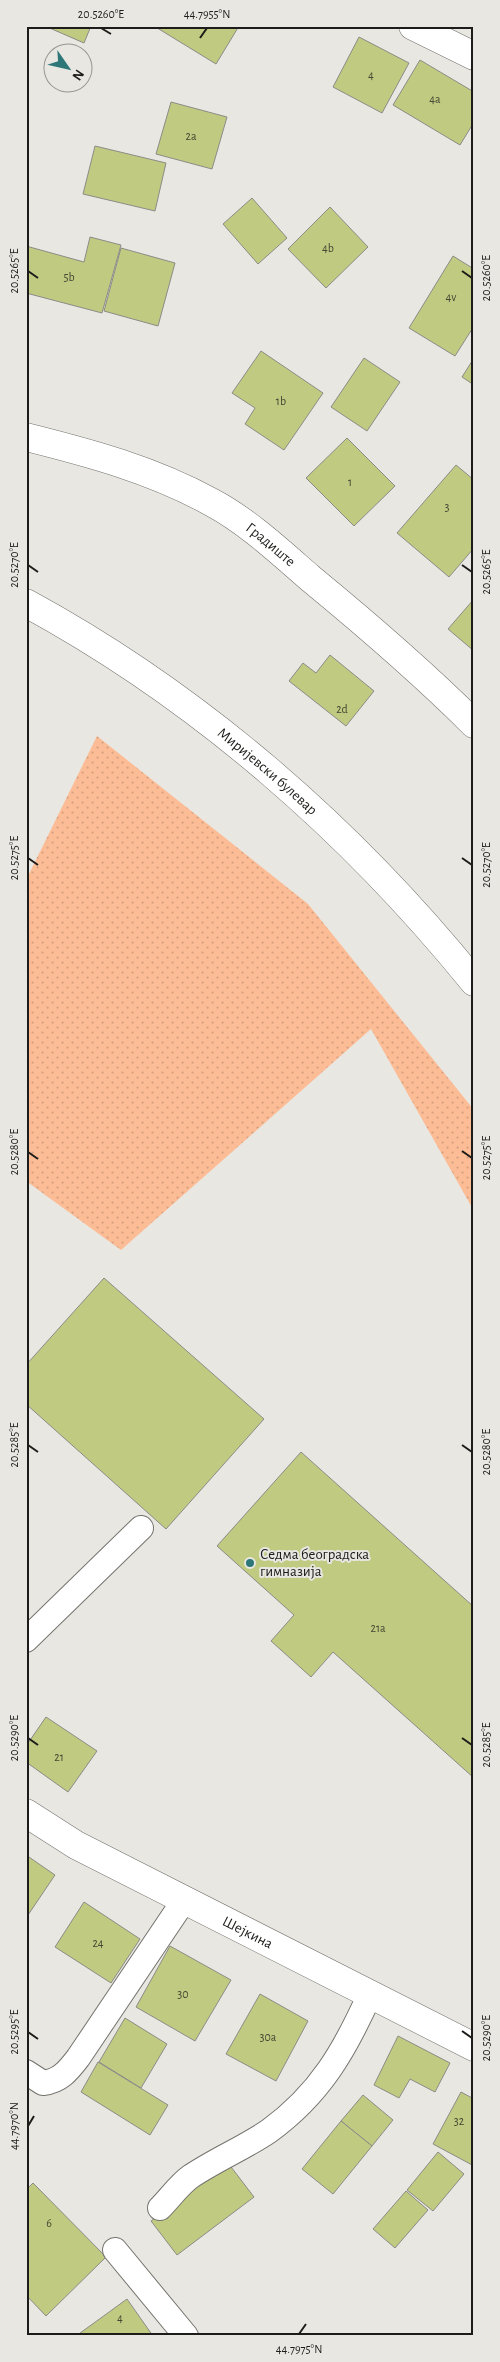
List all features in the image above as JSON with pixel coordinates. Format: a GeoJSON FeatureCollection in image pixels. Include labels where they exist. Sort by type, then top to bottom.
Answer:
{"type":"FeatureCollection","features":[{"type":"Feature","properties":{"kind":"street"},"geometry":{"type":"LineString","coordinates":[[413,26],[474,56]]}},
{"type":"Feature","properties":{"kind":"street","name":"Градиште"},"geometry":{"type":"LineString","coordinates":[[26,437],[107,459],[161,478],[213,503],[251,529],[344,606],[474,724]]}},
{"type":"Feature","properties":{"kind":"street","name":"Миријевски булевар"},"geometry":{"type":"LineString","coordinates":[[26,603],[155,682],[269,770],[396,891],[474,982]]}},
{"type":"Feature","properties":{"kind":"street","name":"Шејкина"},"geometry":{"type":"LineString","coordinates":[[26,1813],[76,1845],[474,2047]]}},
{"type":"Feature","properties":{"kind":"lane"},"geometry":{"type":"LineString","coordinates":[[26,1640],[141,1528]]}},
{"type":"Feature","properties":{"kind":"lane"},"geometry":{"type":"LineString","coordinates":[[32,2083],[52,2082],[65,2074],[78,2058],[185,1899]]}},
{"type":"Feature","properties":{"kind":"lane"},"geometry":{"type":"LineString","coordinates":[[160,2208],[188,2178],[268,2132],[301,2105],[334,2065],[350,2038],[370,1994]]}},
{"type":"Feature","properties":{"kind":"lane"},"geometry":{"type":"LineString","coordinates":[[115,2250],[186,2336]]}},
{"type":"Feature","properties":{"kind":"shaded area"},"geometry":{"type":"Polygon","coordinates":[[[97,736],[308,904],[474,1110],[474,1211],[371,1029],[121,1250],[26,1181],[26,880],[97,736]]]}},
{"type":"Feature","properties":{"kind":"building"},"geometry":{"type":"Polygon","coordinates":[[[45,26],[91,26],[84,42],[45,26]]]}},
{"type":"Feature","properties":{"kind":"building"},"geometry":{"type":"Polygon","coordinates":[[[154,26],[239,26],[216,64],[154,26]]]}},
{"type":"Feature","properties":{"kind":"building"},"geometry":{"type":"Polygon","coordinates":[[[359,37],[409,63],[382,113],[333,87],[359,37]]]}},
{"type":"Feature","properties":{"kind":"building"},"geometry":{"type":"Polygon","coordinates":[[[420,60],[474,92],[474,122],[460,145],[393,105],[420,60]]]}},
{"type":"Feature","properties":{"kind":"building"},"geometry":{"type":"Polygon","coordinates":[[[171,102],[227,117],[212,169],[156,154],[171,102]]]}},
{"type":"Feature","properties":{"kind":"building"},"geometry":{"type":"Polygon","coordinates":[[[95,146],[166,163],[155,211],[83,194],[95,146]]]}},
{"type":"Feature","properties":{"kind":"building"},"geometry":{"type":"Polygon","coordinates":[[[252,198],[287,238],[258,264],[223,224],[252,198]]]}},
{"type":"Feature","properties":{"kind":"building"},"geometry":{"type":"Polygon","coordinates":[[[330,207],[368,247],[326,288],[288,249],[330,207]]]}},
{"type":"Feature","properties":{"kind":"building"},"geometry":{"type":"Polygon","coordinates":[[[90,237],[121,245],[102,313],[26,293],[26,246],[84,262],[90,237]]]}},
{"type":"Feature","properties":{"kind":"building"},"geometry":{"type":"Polygon","coordinates":[[[121,248],[175,263],[158,326],[104,311],[121,248]]]}},
{"type":"Feature","properties":{"kind":"building"},"geometry":{"type":"Polygon","coordinates":[[[453,256],[474,269],[474,326],[455,356],[409,328],[453,256]]]}},
{"type":"Feature","properties":{"kind":"building"},"geometry":{"type":"Polygon","coordinates":[[[261,351],[323,393],[284,450],[245,424],[255,408],[232,393],[261,351]]]}},
{"type":"Feature","properties":{"kind":"building"},"geometry":{"type":"Polygon","coordinates":[[[364,358],[400,382],[367,431],[331,407],[364,358]]]}},
{"type":"Feature","properties":{"kind":"building"},"geometry":{"type":"Polygon","coordinates":[[[474,358],[474,385],[462,377],[474,358]]]}},
{"type":"Feature","properties":{"kind":"building"},"geometry":{"type":"Polygon","coordinates":[[[347,438],[395,486],[354,526],[306,478],[347,438]]]}},
{"type":"Feature","properties":{"kind":"building"},"geometry":{"type":"Polygon","coordinates":[[[456,465],[474,480],[474,548],[449,577],[397,533],[456,465]]]}},
{"type":"Feature","properties":{"kind":"building"},"geometry":{"type":"Polygon","coordinates":[[[474,599],[474,651],[448,629],[474,599]]]}},
{"type":"Feature","properties":{"kind":"building"},"geometry":{"type":"Polygon","coordinates":[[[330,655],[374,691],[346,726],[289,681],[303,663],[316,673],[330,655]]]}},
{"type":"Feature","properties":{"kind":"building"},"geometry":{"type":"Polygon","coordinates":[[[104,1278],[264,1419],[166,1529],[26,1404],[26,1365],[104,1278]]]}},
{"type":"Feature","properties":{"kind":"building"},"geometry":{"type":"Polygon","coordinates":[[[301,1452],[474,1607],[474,1778],[333,1652],[311,1677],[271,1641],[294,1615],[217,1546],[301,1452]]]}},
{"type":"Feature","properties":{"kind":"building"},"geometry":{"type":"Polygon","coordinates":[[[46,1717],[97,1751],[68,1792],[26,1762],[26,1746],[46,1717]]]}},
{"type":"Feature","properties":{"kind":"building"},"geometry":{"type":"Polygon","coordinates":[[[26,1855],[55,1875],[26,1918],[26,1855]]]}},
{"type":"Feature","properties":{"kind":"building"},"geometry":{"type":"Polygon","coordinates":[[[84,1902],[140,1939],[111,1983],[55,1947],[84,1902]]]}},
{"type":"Feature","properties":{"kind":"building"},"geometry":{"type":"Polygon","coordinates":[[[170,1946],[231,1980],[195,2041],[136,2007],[170,1946]]]}},
{"type":"Feature","properties":{"kind":"building"},"geometry":{"type":"Polygon","coordinates":[[[260,1994],[308,2021],[276,2081],[226,2054],[260,1994]]]}},
{"type":"Feature","properties":{"kind":"building"},"geometry":{"type":"Polygon","coordinates":[[[125,2018],[167,2044],[141,2088],[99,2062],[125,2018]]]}},
{"type":"Feature","properties":{"kind":"building"},"geometry":{"type":"Polygon","coordinates":[[[398,2036],[450,2063],[435,2092],[410,2079],[399,2098],[374,2085],[398,2036]]]}},
{"type":"Feature","properties":{"kind":"building"},"geometry":{"type":"Polygon","coordinates":[[[98,2062],[168,2105],[150,2135],[81,2092],[98,2062]]]}},
{"type":"Feature","properties":{"kind":"building"},"geometry":{"type":"Polygon","coordinates":[[[461,2092],[474,2099],[474,2166],[433,2144],[461,2092]]]}},
{"type":"Feature","properties":{"kind":"building"},"geometry":{"type":"Polygon","coordinates":[[[363,2095],[393,2120],[372,2146],[341,2121],[363,2095]]]}},
{"type":"Feature","properties":{"kind":"building"},"geometry":{"type":"Polygon","coordinates":[[[341,2121],[372,2146],[333,2194],[302,2169],[341,2121]]]}},
{"type":"Feature","properties":{"kind":"building"},"geometry":{"type":"Polygon","coordinates":[[[438,2152],[464,2174],[433,2211],[407,2190],[438,2152]]]}},
{"type":"Feature","properties":{"kind":"building"},"geometry":{"type":"Polygon","coordinates":[[[228,2163],[254,2197],[177,2255],[151,2221],[228,2163]]]}},
{"type":"Feature","properties":{"kind":"building"},"geometry":{"type":"Polygon","coordinates":[[[33,2183],[106,2257],[46,2316],[26,2295],[26,2190],[33,2183]]]}},
{"type":"Feature","properties":{"kind":"building"},"geometry":{"type":"Polygon","coordinates":[[[406,2191],[428,2210],[395,2248],[373,2229],[406,2191]]]}},
{"type":"Feature","properties":{"kind":"building"},"geometry":{"type":"Polygon","coordinates":[[[127,2299],[153,2336],[76,2336],[127,2299]]]}},
{"type":"Feature","properties":{"kind":"place","name":"Седма београдска гимназија"},"geometry":{"type":"Point","coordinates":[250,1563]}}]}
